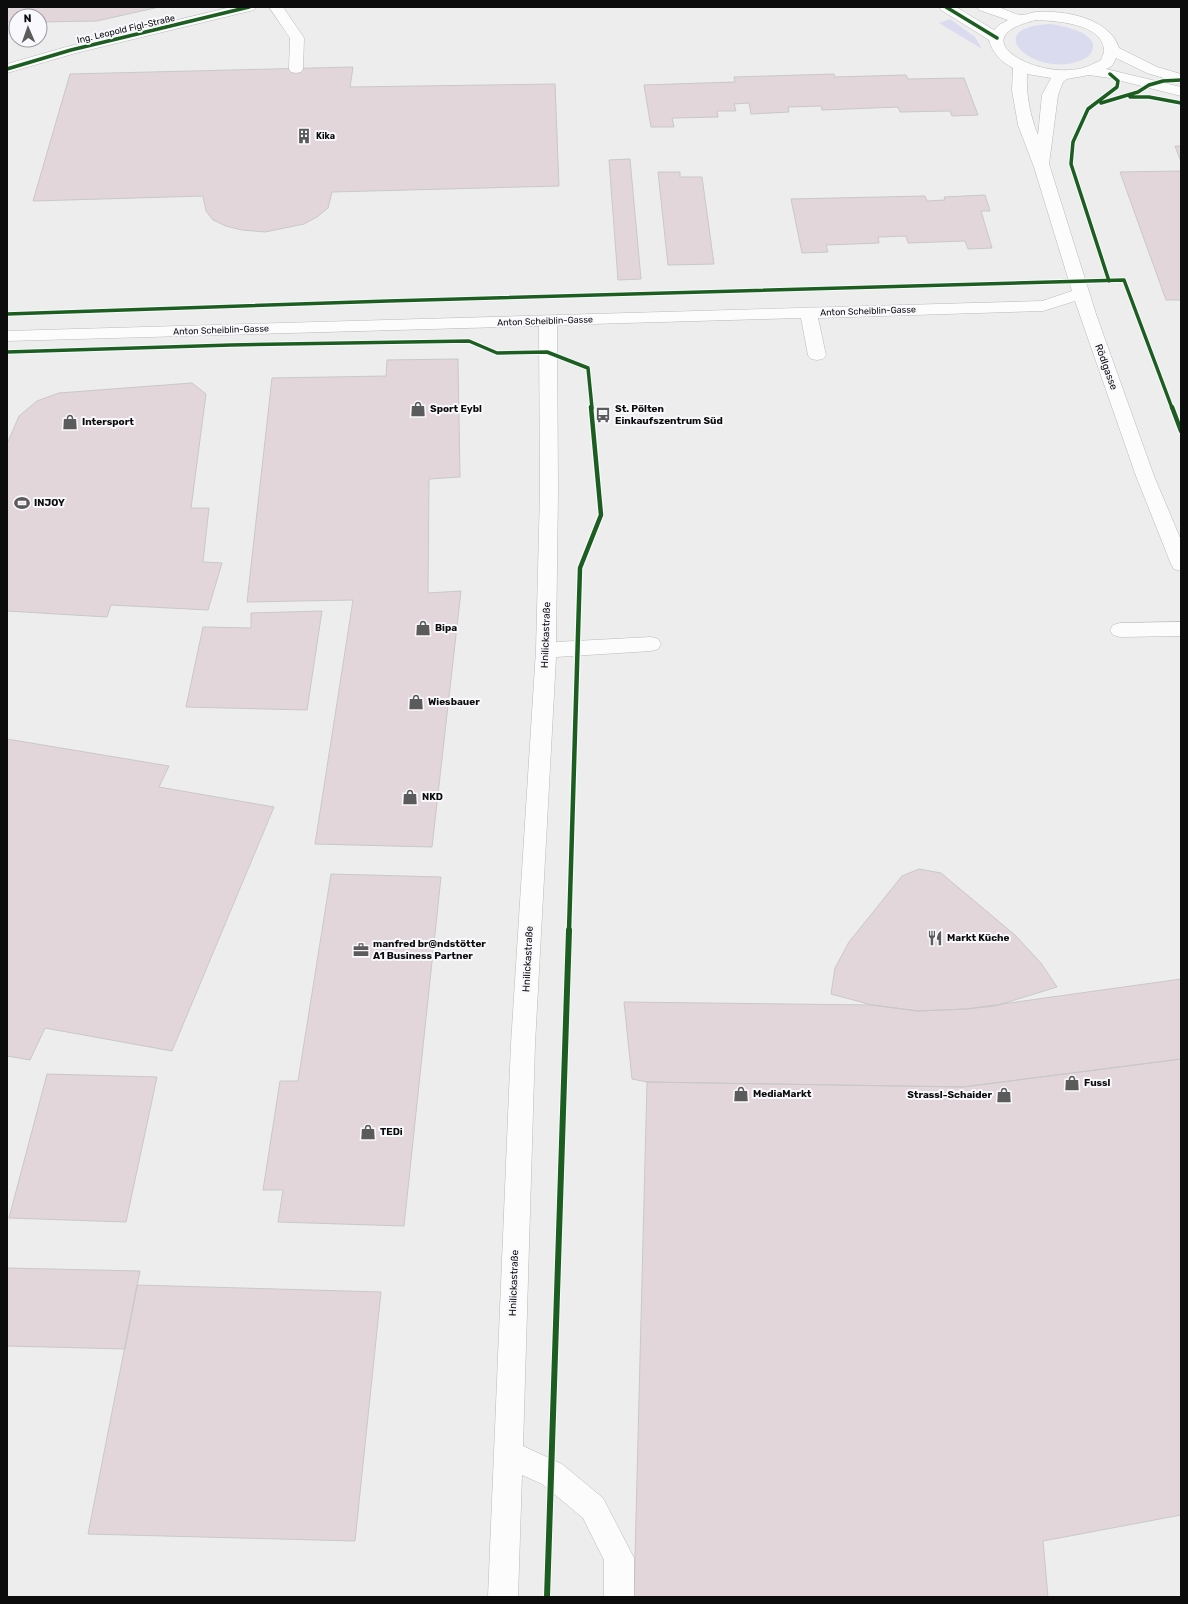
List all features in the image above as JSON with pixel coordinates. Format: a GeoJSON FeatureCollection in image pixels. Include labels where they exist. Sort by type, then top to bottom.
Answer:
{"type":"FeatureCollection","features":[{"type":"Feature","properties":{"kind":"street","name":"Ing. Leopold Figl-Straße"},"geometry":{"type":"LineString","coordinates":[[7,69],[71,50],[249,7]]}},
{"type":"Feature","properties":{"kind":"street"},"geometry":{"type":"LineString","coordinates":[[276,7],[297,38],[296,69]]}},
{"type":"Feature","properties":{"kind":"street"},"geometry":{"type":"LineString","coordinates":[[946,7],[997,38]]}},
{"type":"Feature","properties":{"kind":"street"},"geometry":{"type":"LineString","coordinates":[[984,7],[1019,19]]}},
{"type":"Feature","properties":{"kind":"street"},"geometry":{"type":"LineString","coordinates":[[1036,16],[1048,7]]}},
{"type":"Feature","properties":{"kind":"street"},"geometry":{"type":"LineString","coordinates":[[1036,16],[1085,17],[1109,39],[1112,50],[1107,63],[1090,71],[1063,75],[1033,70],[1020,66],[1005,56],[996,43],[997,38],[1003,28],[1019,19],[1036,16]]}},
{"type":"Feature","properties":{"kind":"street"},"geometry":{"type":"LineString","coordinates":[[1112,50],[1152,70],[1181,80]]}},
{"type":"Feature","properties":{"kind":"street","name":"Rödlgasse"},"geometry":{"type":"LineString","coordinates":[[1020,66],[1019,90],[1026,125],[1042,167],[1080,294],[1145,476],[1181,564]]}},
{"type":"Feature","properties":{"kind":"street"},"geometry":{"type":"LineString","coordinates":[[1090,71],[1110,74],[1181,92]]}},
{"type":"Feature","properties":{"kind":"street","name":"Rödlgasse"},"geometry":{"type":"LineString","coordinates":[[1042,167],[1050,95],[1058,80],[1063,75]]}},
{"type":"Feature","properties":{"kind":"street","name":"Anton Scheiblin-Gasse"},"geometry":{"type":"LineString","coordinates":[[7,336],[1043,306],[1080,294]]}},
{"type":"Feature","properties":{"kind":"street"},"geometry":{"type":"LineString","coordinates":[[808,313],[817,355]]}},
{"type":"Feature","properties":{"kind":"street","name":"Hnilickastraße"},"geometry":{"type":"LineString","coordinates":[[502,1597],[523,1044],[546,650],[549,492],[548,321]]}},
{"type":"Feature","properties":{"kind":"street"},"geometry":{"type":"LineString","coordinates":[[1120,630],[1181,629]]}},
{"type":"Feature","properties":{"kind":"street"},"geometry":{"type":"LineString","coordinates":[[546,650],[652,644]]}},
{"type":"Feature","properties":{"kind":"street"},"geometry":{"type":"LineString","coordinates":[[507,1454],[552,1474],[593,1508],[619,1558],[619,1597]]}},
{"type":"Feature","properties":{"kind":"shaded area"},"geometry":{"type":"Polygon","coordinates":[[[950,19],[975,37],[982,49],[939,23],[950,19]]]}},
{"type":"Feature","properties":{"kind":"shaded area"},"geometry":{"type":"Polygon","coordinates":[[[1051,24],[1072,29],[1087,36],[1091,40],[1093,46],[1090,55],[1085,59],[1076,62],[1059,65],[1043,62],[1030,57],[1020,49],[1016,41],[1018,33],[1030,27],[1051,24]]]}},
{"type":"Feature","properties":{"kind":"building"},"geometry":{"type":"Polygon","coordinates":[[[7,7],[159,7],[97,21],[48,22],[48,8],[8,8],[7,22],[7,7]]]}},
{"type":"Feature","properties":{"kind":"building","name":"Kika"},"geometry":{"type":"Polygon","coordinates":[[[353,67],[350,87],[555,84],[559,186],[332,192],[328,208],[317,217],[304,224],[265,232],[242,230],[226,226],[213,220],[206,211],[203,196],[33,201],[70,74],[353,67]]]}},
{"type":"Feature","properties":{"kind":"building"},"geometry":{"type":"Polygon","coordinates":[[[834,74],[835,77],[906,75],[908,79],[964,78],[978,115],[952,116],[950,111],[900,112],[898,107],[822,110],[821,106],[788,107],[789,112],[751,114],[749,103],[734,104],[736,111],[717,111],[718,117],[672,118],[674,127],[651,127],[644,85],[735,82],[734,77],[834,74]]]}},
{"type":"Feature","properties":{"kind":"building"},"geometry":{"type":"Polygon","coordinates":[[[1175,146],[1181,146],[1181,162],[1175,146]]]}},
{"type":"Feature","properties":{"kind":"building"},"geometry":{"type":"Polygon","coordinates":[[[630,159],[641,279],[618,280],[609,160],[630,159]]]}},
{"type":"Feature","properties":{"kind":"building"},"geometry":{"type":"Polygon","coordinates":[[[1181,171],[1181,300],[1166,300],[1120,172],[1181,171]]]}},
{"type":"Feature","properties":{"kind":"building"},"geometry":{"type":"Polygon","coordinates":[[[658,172],[680,172],[680,177],[702,177],[714,264],[668,265],[658,172]]]}},
{"type":"Feature","properties":{"kind":"building"},"geometry":{"type":"Polygon","coordinates":[[[985,195],[990,211],[981,211],[992,248],[968,249],[965,241],[908,243],[906,236],[878,237],[879,243],[826,245],[828,252],[802,253],[791,199],[925,196],[927,201],[945,200],[944,197],[985,195]]]}},
{"type":"Feature","properties":{"kind":"building"},"geometry":{"type":"Polygon","coordinates":[[[458,359],[460,477],[429,479],[428,593],[461,591],[432,847],[315,844],[353,600],[247,602],[272,378],[386,376],[387,360],[458,359]]]}},
{"type":"Feature","properties":{"kind":"building"},"geometry":{"type":"Polygon","coordinates":[[[192,383],[206,394],[191,508],[209,508],[203,562],[222,563],[208,610],[111,605],[107,617],[7,611],[7,444],[19,416],[37,401],[59,393],[192,383]]]}},
{"type":"Feature","properties":{"kind":"building"},"geometry":{"type":"Polygon","coordinates":[[[322,611],[307,710],[186,707],[203,627],[251,628],[251,613],[322,611]]]}},
{"type":"Feature","properties":{"kind":"building"},"geometry":{"type":"Polygon","coordinates":[[[7,739],[169,766],[159,787],[274,807],[172,1051],[45,1028],[30,1060],[7,1056],[7,739]]]}},
{"type":"Feature","properties":{"kind":"building","name":"Markt Küche"},"geometry":{"type":"Polygon","coordinates":[[[919,869],[941,873],[1015,935],[1041,963],[1057,987],[995,1006],[918,1011],[872,1005],[831,994],[835,968],[849,942],[902,876],[919,869]]]}},
{"type":"Feature","properties":{"kind":"building"},"geometry":{"type":"Polygon","coordinates":[[[331,874],[441,877],[404,1226],[278,1222],[283,1190],[263,1190],[280,1081],[298,1081],[331,874]]]}},
{"type":"Feature","properties":{"kind":"building"},"geometry":{"type":"Polygon","coordinates":[[[1181,979],[1181,1059],[963,1087],[647,1082],[632,1079],[624,1002],[872,1005],[918,1011],[966,1009],[1181,979]]]}},
{"type":"Feature","properties":{"kind":"building"},"geometry":{"type":"Polygon","coordinates":[[[1181,1059],[1181,1515],[1043,1541],[1048,1597],[634,1597],[647,1082],[963,1087],[1181,1059]]]}},
{"type":"Feature","properties":{"kind":"building"},"geometry":{"type":"Polygon","coordinates":[[[47,1074],[157,1077],[126,1222],[9,1218],[47,1074]]]}},
{"type":"Feature","properties":{"kind":"building"},"geometry":{"type":"Polygon","coordinates":[[[7,1268],[140,1271],[125,1349],[7,1346],[7,1268]]]}},
{"type":"Feature","properties":{"kind":"building"},"geometry":{"type":"Polygon","coordinates":[[[137,1285],[381,1292],[355,1541],[88,1534],[137,1285]]]}},
{"type":"Feature","properties":{"kind":"cycle path"},"geometry":{"type":"LineString","coordinates":[[7,69],[71,50],[249,7]]}},
{"type":"Feature","properties":{"kind":"cycle path"},"geometry":{"type":"LineString","coordinates":[[946,7],[997,38]]}},
{"type":"Feature","properties":{"kind":"cycle path"},"geometry":{"type":"LineString","coordinates":[[1109,281],[1071,164],[1073,142],[1088,109],[1117,87],[1118,81],[1110,74]]}},
{"type":"Feature","properties":{"kind":"cycle path"},"geometry":{"type":"LineString","coordinates":[[1101,103],[1138,92],[1149,85],[1163,81],[1181,80]]}},
{"type":"Feature","properties":{"kind":"cycle path"},"geometry":{"type":"LineString","coordinates":[[1130,97],[1149,97],[1181,103]]}},
{"type":"Feature","properties":{"kind":"cycle path"},"geometry":{"type":"LineString","coordinates":[[7,314],[388,301],[1124,280],[1181,431]]}},
{"type":"Feature","properties":{"kind":"cycle path"},"geometry":{"type":"LineString","coordinates":[[7,352],[231,345],[469,341],[497,353],[547,352],[588,368],[601,515],[580,568],[578,674],[547,1597]]}},
{"type":"Feature","properties":{"kind":"place","name":"Kika"},"geometry":{"type":"Point","coordinates":[304,136]}},
{"type":"Feature","properties":{"kind":"place","name":"Sport Eybl"},"geometry":{"type":"Point","coordinates":[418,409]}},
{"type":"Feature","properties":{"kind":"place","name":"St. Pölten Einkaufszentrum Süd"},"geometry":{"type":"Point","coordinates":[603,415]}},
{"type":"Feature","properties":{"kind":"place","name":"Intersport"},"geometry":{"type":"Point","coordinates":[70,422]}},
{"type":"Feature","properties":{"kind":"place","name":"INJOY"},"geometry":{"type":"Point","coordinates":[22,503]}},
{"type":"Feature","properties":{"kind":"place","name":"Bipa"},"geometry":{"type":"Point","coordinates":[423,628]}},
{"type":"Feature","properties":{"kind":"place","name":"Wiesbauer"},"geometry":{"type":"Point","coordinates":[416,702]}},
{"type":"Feature","properties":{"kind":"place","name":"NKD"},"geometry":{"type":"Point","coordinates":[410,797]}},
{"type":"Feature","properties":{"kind":"place","name":"Markt Küche"},"geometry":{"type":"Point","coordinates":[935,938]}},
{"type":"Feature","properties":{"kind":"place","name":"manfred br@ndstötter A1 Business Partner"},"geometry":{"type":"Point","coordinates":[361,950]}},
{"type":"Feature","properties":{"kind":"place","name":"Fussl"},"geometry":{"type":"Point","coordinates":[1072,1083]}},
{"type":"Feature","properties":{"kind":"place","name":"MediaMarkt"},"geometry":{"type":"Point","coordinates":[741,1094]}},
{"type":"Feature","properties":{"kind":"place","name":"Strassl-Schaider"},"geometry":{"type":"Point","coordinates":[1004,1095]}},
{"type":"Feature","properties":{"kind":"place","name":"TEDi"},"geometry":{"type":"Point","coordinates":[368,1132]}}]}
